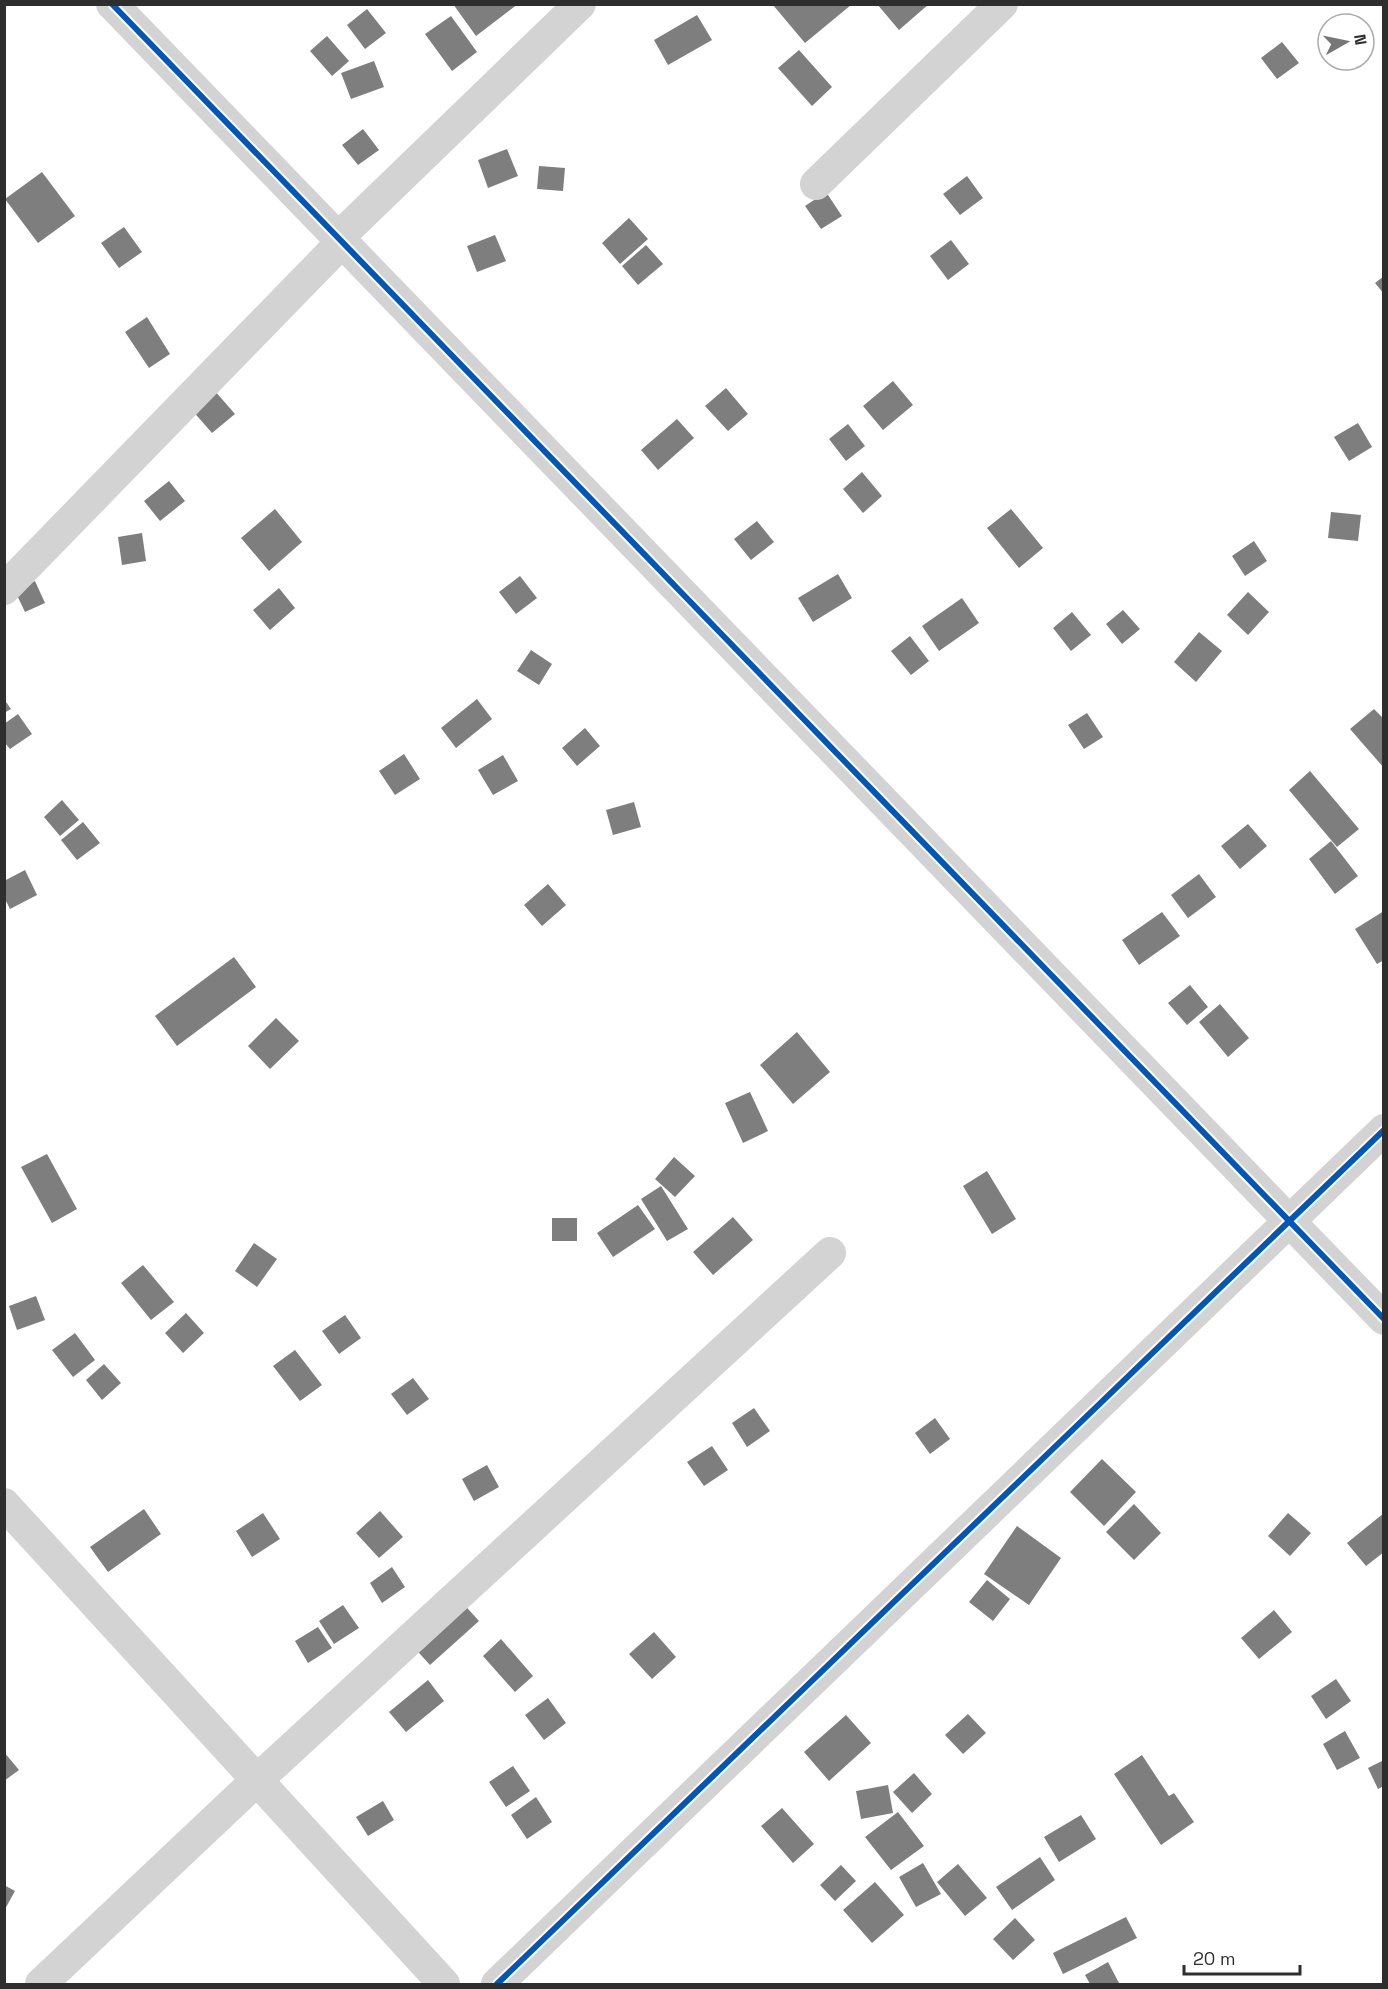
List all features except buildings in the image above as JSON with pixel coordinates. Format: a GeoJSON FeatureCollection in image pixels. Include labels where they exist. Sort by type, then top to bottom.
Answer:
{"type":"FeatureCollection","features":[{"type":"Feature","properties":{"kind":"street"},"geometry":{"type":"LineString","coordinates":[[112,4],[1383,1319]]}},
{"type":"Feature","properties":{"kind":"street"},"geometry":{"type":"LineString","coordinates":[[4,589],[340,240],[580,4]]}},
{"type":"Feature","properties":{"kind":"street"},"geometry":{"type":"LineString","coordinates":[[816,184],[1002,4]]}},
{"type":"Feature","properties":{"kind":"street"},"geometry":{"type":"LineString","coordinates":[[497,1984],[1383,1130]]}},
{"type":"Feature","properties":{"kind":"street"},"geometry":{"type":"LineString","coordinates":[[41,1984],[257,1780],[830,1253]]}},
{"type":"Feature","properties":{"kind":"street"},"geometry":{"type":"LineString","coordinates":[[4,1504],[444,1984]]}},
{"type":"Feature","properties":{"kind":"cycle path"},"geometry":{"type":"LineString","coordinates":[[112,4],[1384,1319]]}},
{"type":"Feature","properties":{"kind":"cycle path"},"geometry":{"type":"LineString","coordinates":[[497,1984],[1384,1130]]}}]}
